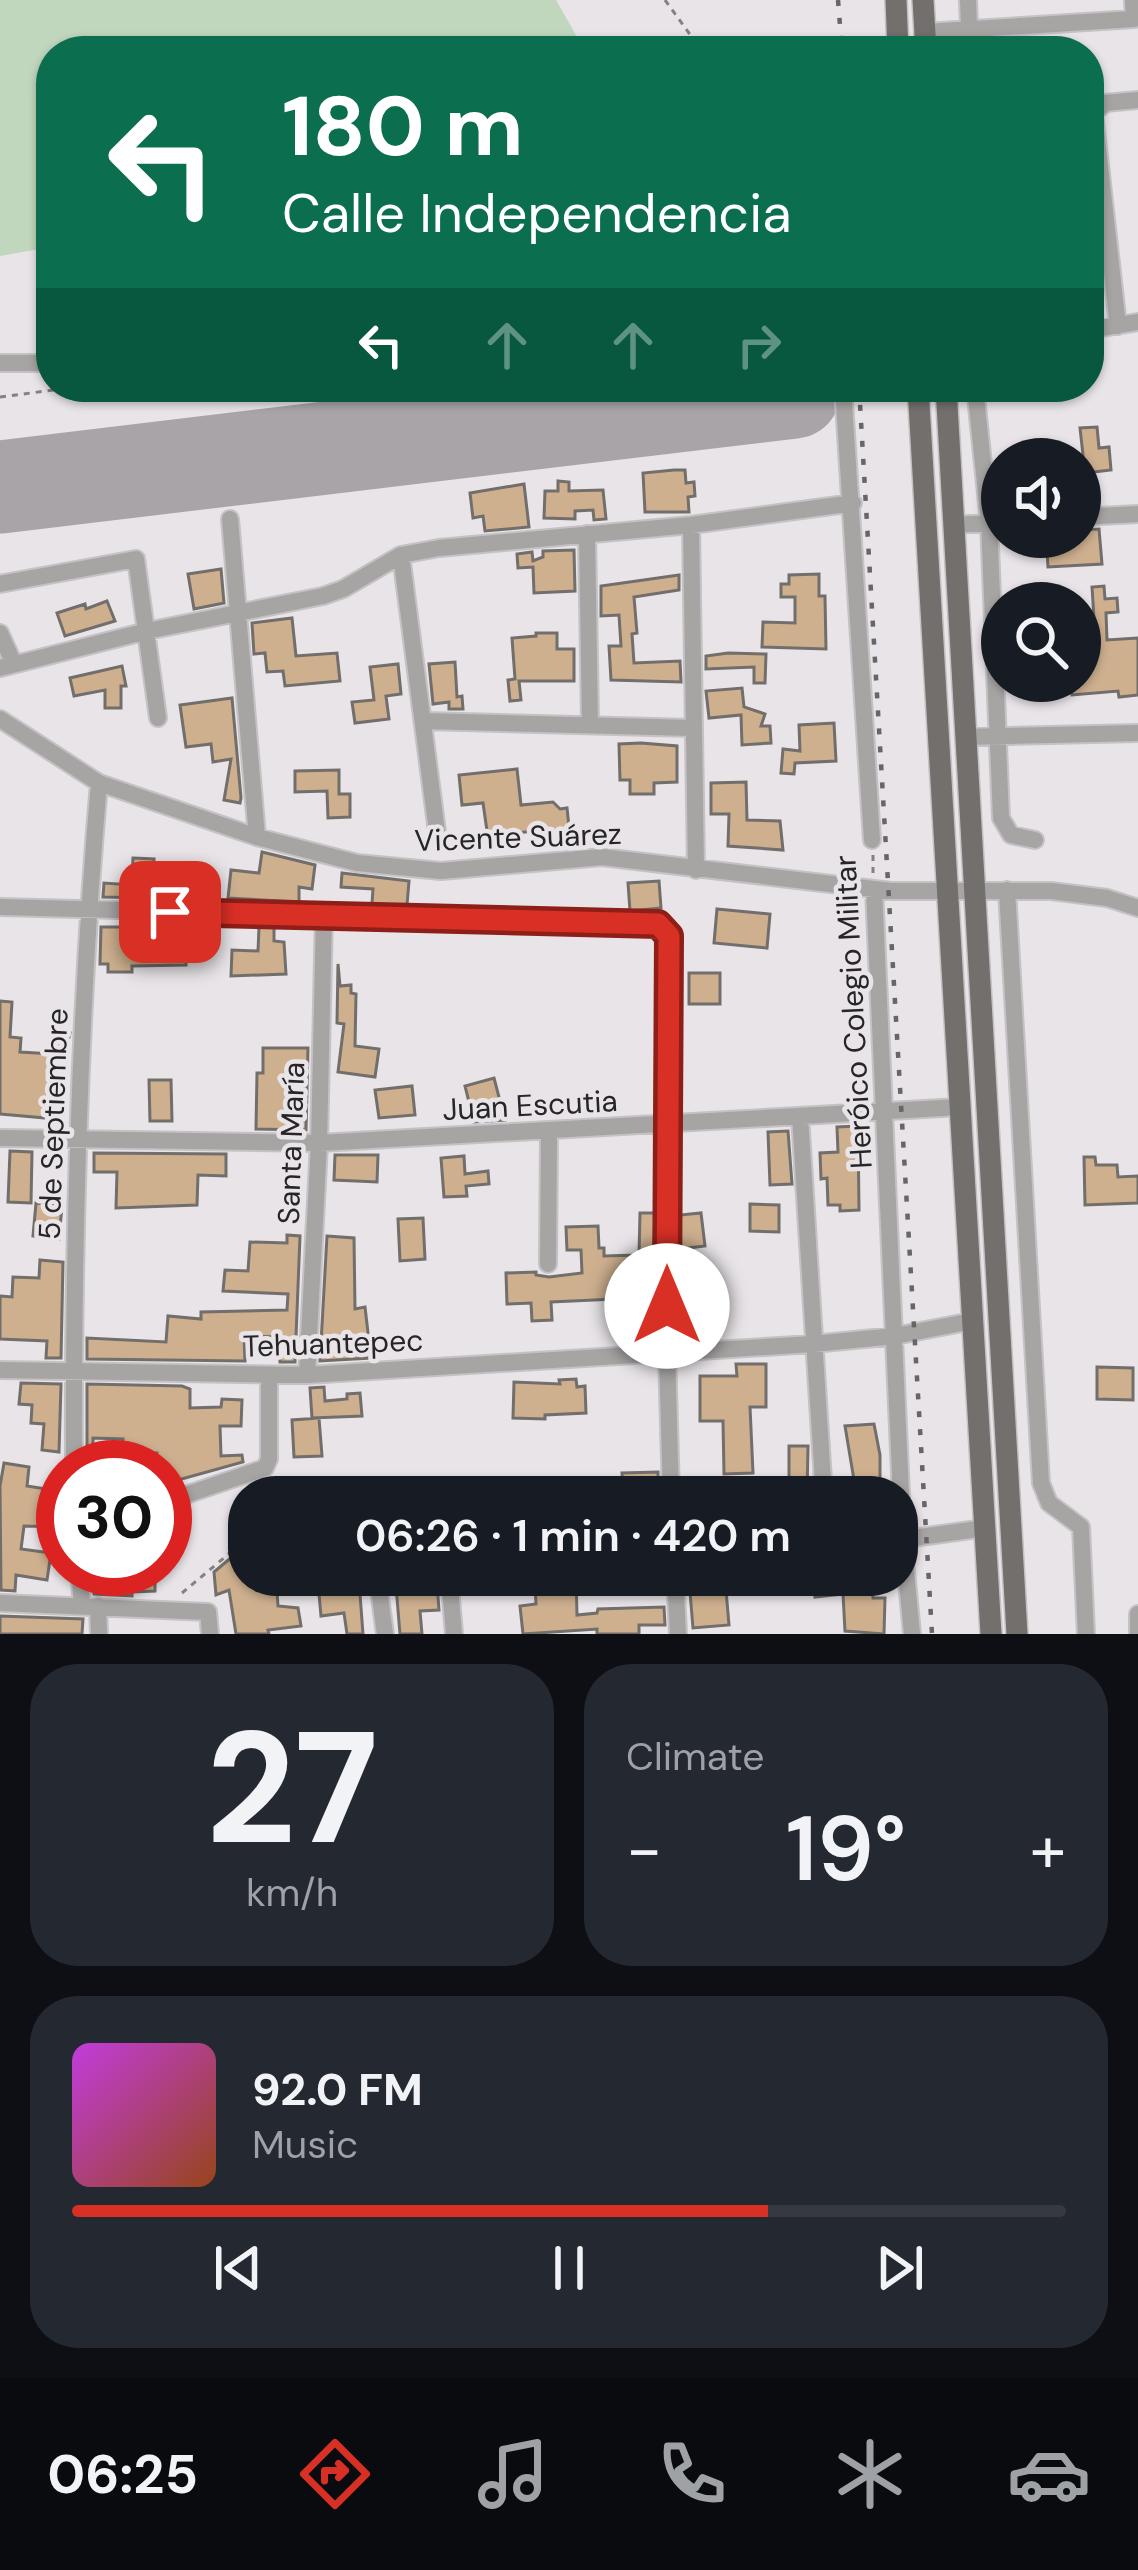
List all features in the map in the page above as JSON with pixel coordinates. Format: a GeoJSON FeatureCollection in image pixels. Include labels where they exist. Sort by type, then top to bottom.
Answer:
{"type":"FeatureCollection","features":[{"type":"Feature","properties":{"kind":"main road"},"geometry":{"type":"LineString","coordinates":[[896,0],[897,36]]}},
{"type":"Feature","properties":{"kind":"main road"},"geometry":{"type":"LineString","coordinates":[[923,0],[926,36]]}},
{"type":"Feature","properties":{"kind":"main road"},"geometry":{"type":"LineString","coordinates":[[919,402],[991,1634]]}},
{"type":"Feature","properties":{"kind":"main road"},"geometry":{"type":"LineString","coordinates":[[947,402],[1017,1634]]}},
{"type":"Feature","properties":{"kind":"street"},"geometry":{"type":"LineString","coordinates":[[968,0],[969,36]]}},
{"type":"Feature","properties":{"kind":"street"},"geometry":{"type":"LineString","coordinates":[[946,36],[969,30],[1134,19],[1133,0]]}},
{"type":"Feature","properties":{"kind":"street"},"geometry":{"type":"LineString","coordinates":[[1104,106],[1138,100]]}},
{"type":"Feature","properties":{"kind":"street"},"geometry":{"type":"LineString","coordinates":[[1104,202],[1118,326]]}},
{"type":"Feature","properties":{"kind":"street"},"geometry":{"type":"LineString","coordinates":[[1104,328],[1138,322]]}},
{"type":"Feature","properties":{"kind":"street"},"geometry":{"type":"LineString","coordinates":[[0,363],[36,363]]}},
{"type":"Feature","properties":{"kind":"street","name":"Heróico Colegio Militar"},"geometry":{"type":"LineString","coordinates":[[844,402],[872,840]]}},
{"type":"Feature","properties":{"kind":"street"},"geometry":{"type":"LineString","coordinates":[[977,402],[983,438]]}},
{"type":"Feature","properties":{"kind":"street"},"geometry":{"type":"LineString","coordinates":[[0,633],[7,666],[343,589],[401,555],[853,503]]}},
{"type":"Feature","properties":{"kind":"street"},"geometry":{"type":"LineString","coordinates":[[1101,516],[1138,514]]}},
{"type":"Feature","properties":{"kind":"street"},"geometry":{"type":"LineString","coordinates":[[230,519],[257,837]]}},
{"type":"Feature","properties":{"kind":"street"},"geometry":{"type":"LineString","coordinates":[[953,525],[981,523]]}},
{"type":"Feature","properties":{"kind":"street"},"geometry":{"type":"LineString","coordinates":[[691,525],[696,870]]}},
{"type":"Feature","properties":{"kind":"street"},"geometry":{"type":"LineString","coordinates":[[587,534],[590,723]]}},
{"type":"Feature","properties":{"kind":"street"},"geometry":{"type":"LineString","coordinates":[[401,555],[437,832]]}},
{"type":"Feature","properties":{"kind":"street"},"geometry":{"type":"LineString","coordinates":[[996,558],[1001,818],[1011,835],[1035,840]]}},
{"type":"Feature","properties":{"kind":"street"},"geometry":{"type":"LineString","coordinates":[[0,584],[136,559],[158,718]]}},
{"type":"Feature","properties":{"kind":"street","name":"Vicente Suárez"},"geometry":{"type":"LineString","coordinates":[[0,719],[100,783],[257,837],[356,863],[424,870],[602,857],[874,889],[1007,890],[1107,898],[1138,908]]}},
{"type":"Feature","properties":{"kind":"street"},"geometry":{"type":"LineString","coordinates":[[424,722],[692,728]]}},
{"type":"Feature","properties":{"kind":"street"},"geometry":{"type":"LineString","coordinates":[[964,737],[1138,733]]}},
{"type":"Feature","properties":{"kind":"street","name":"5 de Septiembre"},"geometry":{"type":"LineString","coordinates":[[74,1440],[77,1142],[88,910],[100,783]]}},
{"type":"Feature","properties":{"kind":"street","name":"Heróico Colegio Militar"},"geometry":{"type":"LineString","coordinates":[[874,889],[898,1476]]}},
{"type":"Feature","properties":{"kind":"street"},"geometry":{"type":"LineString","coordinates":[[1007,890],[1042,1484],[1049,1503],[1081,1526],[1086,1634]]}},
{"type":"Feature","properties":{"kind":"street"},"geometry":{"type":"LineString","coordinates":[[0,908],[324,913],[658,924],[665,928],[669,936],[671,1476]]}},
{"type":"Feature","properties":{"kind":"street","name":"Santa María"},"geometry":{"type":"LineString","coordinates":[[308,1375],[324,913]]}},
{"type":"Feature","properties":{"kind":"street","name":"Juan Escutia"},"geometry":{"type":"LineString","coordinates":[[0,1138],[319,1143],[959,1107]]}},
{"type":"Feature","properties":{"kind":"street"},"geometry":{"type":"LineString","coordinates":[[800,1116],[822,1476]]}},
{"type":"Feature","properties":{"kind":"street"},"geometry":{"type":"LineString","coordinates":[[548,1264],[549,1132]]}},
{"type":"Feature","properties":{"kind":"street"},"geometry":{"type":"LineString","coordinates":[[988,1167],[1022,1165]]}},
{"type":"Feature","properties":{"kind":"street","name":"Tehuantepec"},"geometry":{"type":"LineString","coordinates":[[0,1370],[308,1375],[813,1344],[972,1322]]}},
{"type":"Feature","properties":{"kind":"street"},"geometry":{"type":"LineString","coordinates":[[999,1335],[1032,1333]]}},
{"type":"Feature","properties":{"kind":"street"},"geometry":{"type":"LineString","coordinates":[[192,1493],[265,1468],[269,1375]]}},
{"type":"Feature","properties":{"kind":"street"},"geometry":{"type":"LineString","coordinates":[[918,1537],[985,1528]]}},
{"type":"Feature","properties":{"kind":"street"},"geometry":{"type":"LineString","coordinates":[[87,1596],[100,1634]]}},
{"type":"Feature","properties":{"kind":"street"},"geometry":{"type":"LineString","coordinates":[[379,1596],[385,1634]]}},
{"type":"Feature","properties":{"kind":"street"},"geometry":{"type":"LineString","coordinates":[[451,1596],[454,1634]]}},
{"type":"Feature","properties":{"kind":"street"},"geometry":{"type":"LineString","coordinates":[[676,1596],[678,1634]]}},
{"type":"Feature","properties":{"kind":"street","name":"Heróico Colegio Militar"},"geometry":{"type":"LineString","coordinates":[[907,1596],[912,1634]]}},
{"type":"Feature","properties":{"kind":"street"},"geometry":{"type":"LineString","coordinates":[[0,1603],[208,1612],[209,1634]]}},
{"type":"Feature","properties":{"kind":"street"},"geometry":{"type":"LineString","coordinates":[[1138,1614],[1138,1634]]}},
{"type":"Feature","properties":{"kind":"path"},"geometry":{"type":"LineString","coordinates":[[664,0],[691,36]]}},
{"type":"Feature","properties":{"kind":"path"},"geometry":{"type":"LineString","coordinates":[[0,397],[36,392]]}},
{"type":"Feature","properties":{"kind":"path","name":"Heróico Colegio Militar"},"geometry":{"type":"LineString","coordinates":[[872,840],[874,889]]}},
{"type":"Feature","properties":{"kind":"path"},"geometry":{"type":"LineString","coordinates":[[162,1610],[228,1555]]}},
{"type":"Feature","properties":{"kind":"green space"},"geometry":{"type":"Polygon","coordinates":[[[0,0],[556,0],[576,36],[36,36],[36,250],[0,256],[0,0]]]}},
{"type":"Feature","properties":{"kind":"building"},"geometry":{"type":"Polygon","coordinates":[[[1097,427],[1098,438],[1081,438],[1080,428],[1097,427]]]}},
{"type":"Feature","properties":{"kind":"building"},"geometry":{"type":"Polygon","coordinates":[[[1109,447],[1111,470],[1101,471],[1101,448],[1109,447]]]}},
{"type":"Feature","properties":{"kind":"building"},"geometry":{"type":"Polygon","coordinates":[[[685,470],[686,483],[694,482],[689,512],[645,512],[643,473],[685,470]]]}},
{"type":"Feature","properties":{"kind":"building"},"geometry":{"type":"Polygon","coordinates":[[[558,481],[569,482],[569,491],[603,490],[606,519],[594,520],[593,510],[575,511],[575,519],[544,518],[545,491],[558,491],[558,481]]]}},
{"type":"Feature","properties":{"kind":"building"},"geometry":{"type":"Polygon","coordinates":[[[524,484],[529,527],[485,531],[483,516],[473,518],[470,493],[524,484]]]}},
{"type":"Feature","properties":{"kind":"building"},"geometry":{"type":"Polygon","coordinates":[[[574,550],[575,591],[534,593],[533,567],[518,568],[517,554],[532,552],[533,561],[543,557],[543,551],[574,550]]]}},
{"type":"Feature","properties":{"kind":"building"},"geometry":{"type":"Polygon","coordinates":[[[1101,552],[1102,564],[1048,567],[1047,558],[1101,558],[1101,552]]]}},
{"type":"Feature","properties":{"kind":"building"},"geometry":{"type":"Polygon","coordinates":[[[221,569],[224,603],[194,609],[188,574],[221,569]]]}},
{"type":"Feature","properties":{"kind":"building"},"geometry":{"type":"Polygon","coordinates":[[[819,574],[819,596],[825,596],[826,649],[762,647],[763,622],[795,623],[795,597],[781,597],[781,584],[789,584],[789,575],[819,574]]]}},
{"type":"Feature","properties":{"kind":"building"},"geometry":{"type":"Polygon","coordinates":[[[679,575],[679,590],[634,597],[637,633],[632,634],[634,663],[680,661],[681,682],[611,680],[609,646],[621,646],[619,615],[601,616],[601,586],[679,575]]]}},
{"type":"Feature","properties":{"kind":"building"},"geometry":{"type":"Polygon","coordinates":[[[1101,586],[1105,599],[1117,598],[1118,612],[1106,613],[1107,640],[1138,638],[1138,695],[1101,692],[1101,586]]]}},
{"type":"Feature","properties":{"kind":"building"},"geometry":{"type":"Polygon","coordinates":[[[107,601],[115,621],[65,636],[57,613],[107,601]]]}},
{"type":"Feature","properties":{"kind":"building"},"geometry":{"type":"Polygon","coordinates":[[[292,618],[296,656],[337,653],[340,681],[285,686],[283,671],[267,672],[265,653],[254,654],[252,623],[292,618]]]}},
{"type":"Feature","properties":{"kind":"building"},"geometry":{"type":"Polygon","coordinates":[[[557,633],[557,649],[574,649],[574,681],[519,681],[521,700],[510,701],[508,680],[515,679],[512,638],[557,633]]]}},
{"type":"Feature","properties":{"kind":"building"},"geometry":{"type":"Polygon","coordinates":[[[766,654],[765,683],[754,683],[754,667],[706,669],[706,656],[766,654]]]}},
{"type":"Feature","properties":{"kind":"building"},"geometry":{"type":"Polygon","coordinates":[[[455,662],[457,697],[462,696],[463,709],[449,709],[449,702],[433,704],[429,664],[455,662]]]}},
{"type":"Feature","properties":{"kind":"building"},"geometry":{"type":"Polygon","coordinates":[[[398,664],[401,694],[386,696],[389,719],[355,723],[352,702],[374,700],[370,667],[398,664]]]}},
{"type":"Feature","properties":{"kind":"building"},"geometry":{"type":"Polygon","coordinates":[[[122,666],[126,686],[121,686],[121,708],[105,708],[105,690],[74,696],[70,678],[122,666]]]}},
{"type":"Feature","properties":{"kind":"building"},"geometry":{"type":"Polygon","coordinates":[[[742,688],[744,707],[765,714],[761,726],[770,726],[771,743],[742,745],[741,715],[709,718],[706,691],[742,688]]]}},
{"type":"Feature","properties":{"kind":"building"},"geometry":{"type":"Polygon","coordinates":[[[232,698],[240,803],[224,800],[231,759],[213,762],[211,744],[186,747],[180,705],[232,698]]]}},
{"type":"Feature","properties":{"kind":"building"},"geometry":{"type":"Polygon","coordinates":[[[834,723],[836,761],[795,763],[794,774],[781,773],[783,749],[800,751],[799,725],[834,723]]]}},
{"type":"Feature","properties":{"kind":"building"},"geometry":{"type":"Polygon","coordinates":[[[619,744],[677,746],[677,782],[654,783],[654,794],[630,794],[630,780],[620,780],[619,744]]]}},
{"type":"Feature","properties":{"kind":"building"},"geometry":{"type":"Polygon","coordinates":[[[517,769],[521,805],[553,802],[560,809],[567,808],[570,836],[544,839],[544,829],[488,838],[483,803],[462,805],[459,775],[517,769]]]}},
{"type":"Feature","properties":{"kind":"building"},"geometry":{"type":"Polygon","coordinates":[[[339,770],[339,794],[350,794],[350,817],[328,818],[327,791],[295,792],[295,771],[339,770]]]}},
{"type":"Feature","properties":{"kind":"building"},"geometry":{"type":"Polygon","coordinates":[[[746,782],[747,820],[780,821],[783,850],[728,846],[729,814],[711,814],[711,783],[746,782]]]}},
{"type":"Feature","properties":{"kind":"building"},"geometry":{"type":"Polygon","coordinates":[[[262,852],[315,865],[312,889],[299,887],[299,902],[228,898],[231,870],[259,873],[262,852]]]}},
{"type":"Feature","properties":{"kind":"building"},"geometry":{"type":"Polygon","coordinates":[[[133,858],[154,859],[153,892],[182,895],[183,882],[203,883],[202,899],[103,897],[104,883],[132,885],[133,858]]]}},
{"type":"Feature","properties":{"kind":"building"},"geometry":{"type":"Polygon","coordinates":[[[342,873],[409,881],[407,905],[372,904],[373,889],[341,887],[342,873]]]}},
{"type":"Feature","properties":{"kind":"building"},"geometry":{"type":"Polygon","coordinates":[[[659,881],[661,908],[630,911],[628,883],[659,881]]]}},
{"type":"Feature","properties":{"kind":"building"},"geometry":{"type":"Polygon","coordinates":[[[717,909],[770,914],[767,948],[714,943],[717,909]]]}},
{"type":"Feature","properties":{"kind":"building"},"geometry":{"type":"Polygon","coordinates":[[[134,923],[172,924],[172,941],[186,941],[186,965],[132,966],[132,972],[108,972],[108,964],[100,964],[101,927],[134,927],[134,923]]]}},
{"type":"Feature","properties":{"kind":"building"},"geometry":{"type":"Polygon","coordinates":[[[259,927],[274,927],[274,941],[284,942],[286,974],[231,976],[232,950],[258,951],[259,927]]]}},
{"type":"Feature","properties":{"kind":"building"},"geometry":{"type":"Polygon","coordinates":[[[338,964],[340,986],[351,985],[351,993],[356,994],[355,1046],[379,1049],[375,1077],[338,1072],[344,1024],[337,1023],[338,964]]]}},
{"type":"Feature","properties":{"kind":"building"},"geometry":{"type":"Polygon","coordinates":[[[689,973],[720,973],[720,1004],[689,1004],[689,973]]]}},
{"type":"Feature","properties":{"kind":"building"},"geometry":{"type":"Polygon","coordinates":[[[0,1001],[12,1002],[10,1037],[21,1038],[20,1052],[53,1054],[52,1034],[70,1033],[59,1078],[57,1119],[0,1114],[0,1001]]]}},
{"type":"Feature","properties":{"kind":"building"},"geometry":{"type":"Polygon","coordinates":[[[263,1048],[308,1048],[306,1130],[256,1129],[257,1073],[263,1073],[263,1048]]]}},
{"type":"Feature","properties":{"kind":"building"},"geometry":{"type":"Polygon","coordinates":[[[494,1078],[505,1120],[474,1122],[465,1086],[494,1078]]]}},
{"type":"Feature","properties":{"kind":"building"},"geometry":{"type":"Polygon","coordinates":[[[149,1080],[171,1080],[172,1121],[150,1121],[149,1080]]]}},
{"type":"Feature","properties":{"kind":"building"},"geometry":{"type":"Polygon","coordinates":[[[412,1086],[415,1115],[379,1118],[375,1090],[412,1086]]]}},
{"type":"Feature","properties":{"kind":"building"},"geometry":{"type":"Polygon","coordinates":[[[858,1126],[859,1210],[840,1211],[840,1205],[828,1205],[820,1153],[838,1152],[837,1127],[858,1126]]]}},
{"type":"Feature","properties":{"kind":"building"},"geometry":{"type":"Polygon","coordinates":[[[788,1131],[792,1184],[770,1185],[768,1132],[788,1131]]]}},
{"type":"Feature","properties":{"kind":"building"},"geometry":{"type":"Polygon","coordinates":[[[10,1151],[32,1152],[31,1203],[8,1202],[10,1151]]]}},
{"type":"Feature","properties":{"kind":"building"},"geometry":{"type":"Polygon","coordinates":[[[94,1153],[226,1154],[226,1176],[198,1175],[197,1205],[116,1208],[117,1172],[94,1172],[94,1153]]]}},
{"type":"Feature","properties":{"kind":"building"},"geometry":{"type":"Polygon","coordinates":[[[335,1155],[378,1155],[377,1182],[334,1180],[335,1155]]]}},
{"type":"Feature","properties":{"kind":"building"},"geometry":{"type":"Polygon","coordinates":[[[464,1156],[465,1174],[488,1171],[489,1184],[466,1186],[467,1196],[444,1197],[441,1158],[464,1156]]]}},
{"type":"Feature","properties":{"kind":"building"},"geometry":{"type":"Polygon","coordinates":[[[1084,1157],[1095,1157],[1096,1165],[1117,1165],[1118,1177],[1138,1176],[1138,1203],[1085,1205],[1084,1157]]]}},
{"type":"Feature","properties":{"kind":"building"},"geometry":{"type":"Polygon","coordinates":[[[36,1203],[62,1206],[59,1239],[33,1236],[36,1203]]]}},
{"type":"Feature","properties":{"kind":"building"},"geometry":{"type":"Polygon","coordinates":[[[750,1204],[779,1205],[779,1232],[750,1231],[750,1204]]]}},
{"type":"Feature","properties":{"kind":"building"},"geometry":{"type":"Polygon","coordinates":[[[640,1213],[655,1213],[651,1332],[616,1333],[615,1299],[551,1302],[552,1320],[532,1321],[531,1303],[507,1304],[506,1273],[536,1272],[549,1277],[582,1273],[581,1250],[567,1250],[566,1227],[598,1226],[604,1256],[639,1255],[640,1213]]]}},
{"type":"Feature","properties":{"kind":"building"},"geometry":{"type":"Polygon","coordinates":[[[701,1213],[705,1246],[680,1249],[680,1215],[701,1213]]]}},
{"type":"Feature","properties":{"kind":"building"},"geometry":{"type":"Polygon","coordinates":[[[423,1218],[425,1259],[400,1261],[398,1219],[423,1218]]]}},
{"type":"Feature","properties":{"kind":"building"},"geometry":{"type":"Polygon","coordinates":[[[287,1235],[300,1236],[295,1362],[280,1362],[279,1337],[244,1336],[245,1361],[87,1359],[87,1338],[166,1342],[168,1316],[201,1319],[201,1312],[287,1310],[288,1294],[223,1291],[225,1270],[248,1271],[250,1242],[287,1243],[287,1235]]]}},
{"type":"Feature","properties":{"kind":"building"},"geometry":{"type":"Polygon","coordinates":[[[327,1236],[354,1238],[355,1309],[365,1307],[371,1358],[320,1361],[327,1236]]]}},
{"type":"Feature","properties":{"kind":"building"},"geometry":{"type":"Polygon","coordinates":[[[40,1260],[63,1262],[61,1358],[46,1358],[47,1341],[0,1339],[0,1296],[12,1297],[13,1277],[39,1278],[40,1260]]]}},
{"type":"Feature","properties":{"kind":"building"},"geometry":{"type":"Polygon","coordinates":[[[706,1292],[725,1293],[724,1313],[705,1313],[705,1321],[688,1321],[687,1333],[680,1333],[680,1299],[706,1299],[706,1292]]]}},
{"type":"Feature","properties":{"kind":"building"},"geometry":{"type":"Polygon","coordinates":[[[736,1364],[766,1364],[766,1407],[750,1407],[753,1473],[724,1474],[723,1421],[700,1421],[700,1376],[737,1376],[736,1364]]]}},
{"type":"Feature","properties":{"kind":"building"},"geometry":{"type":"Polygon","coordinates":[[[1097,1367],[1133,1368],[1133,1400],[1097,1399],[1097,1367]]]}},
{"type":"Feature","properties":{"kind":"building"},"geometry":{"type":"Polygon","coordinates":[[[576,1379],[577,1387],[585,1386],[586,1413],[513,1418],[514,1382],[560,1384],[559,1380],[576,1379]]]}},
{"type":"Feature","properties":{"kind":"building"},"geometry":{"type":"Polygon","coordinates":[[[21,1383],[61,1384],[59,1440],[43,1440],[44,1424],[31,1423],[32,1405],[19,1404],[21,1383]]]}},
{"type":"Feature","properties":{"kind":"building"},"geometry":{"type":"Polygon","coordinates":[[[87,1384],[182,1386],[190,1389],[190,1408],[221,1407],[222,1399],[242,1400],[241,1426],[220,1426],[221,1456],[242,1455],[243,1462],[192,1476],[192,1440],[87,1440],[87,1384]]]}},
{"type":"Feature","properties":{"kind":"building"},"geometry":{"type":"Polygon","coordinates":[[[324,1387],[325,1401],[360,1393],[362,1416],[312,1418],[310,1388],[324,1387]]]}},
{"type":"Feature","properties":{"kind":"building"},"geometry":{"type":"Polygon","coordinates":[[[319,1418],[322,1456],[294,1457],[292,1420],[319,1418]]]}},
{"type":"Feature","properties":{"kind":"building"},"geometry":{"type":"Polygon","coordinates":[[[874,1424],[880,1476],[853,1476],[845,1426],[874,1424]]]}},
{"type":"Feature","properties":{"kind":"building"},"geometry":{"type":"Polygon","coordinates":[[[789,1446],[808,1446],[807,1476],[789,1476],[789,1446]]]}},
{"type":"Feature","properties":{"kind":"building"},"geometry":{"type":"Polygon","coordinates":[[[4,1463],[29,1467],[27,1486],[36,1487],[36,1526],[24,1526],[21,1549],[36,1551],[36,1578],[16,1575],[15,1591],[1,1590],[4,1463]]]}},
{"type":"Feature","properties":{"kind":"building"},"geometry":{"type":"Polygon","coordinates":[[[658,1472],[658,1476],[622,1476],[658,1472]]]}},
{"type":"Feature","properties":{"kind":"building"},"geometry":{"type":"Polygon","coordinates":[[[228,1560],[228,1590],[216,1595],[214,1572],[228,1560]]]}},
{"type":"Feature","properties":{"kind":"building"},"geometry":{"type":"Polygon","coordinates":[[[230,1596],[277,1596],[278,1606],[298,1608],[301,1626],[268,1630],[269,1634],[236,1634],[230,1596]]]}},
{"type":"Feature","properties":{"kind":"building"},"geometry":{"type":"Polygon","coordinates":[[[319,1596],[360,1596],[363,1634],[347,1634],[344,1613],[321,1616],[319,1596]]]}},
{"type":"Feature","properties":{"kind":"building"},"geometry":{"type":"Polygon","coordinates":[[[397,1596],[438,1596],[439,1610],[420,1611],[422,1634],[400,1634],[397,1596]]]}},
{"type":"Feature","properties":{"kind":"building"},"geometry":{"type":"Polygon","coordinates":[[[536,1596],[577,1596],[577,1615],[598,1609],[664,1607],[665,1625],[639,1625],[639,1634],[597,1634],[597,1629],[523,1634],[520,1606],[536,1604],[536,1596]]]}},
{"type":"Feature","properties":{"kind":"building"},"geometry":{"type":"Polygon","coordinates":[[[690,1596],[727,1596],[729,1625],[693,1628],[690,1596]]]}},
{"type":"Feature","properties":{"kind":"building"},"geometry":{"type":"Polygon","coordinates":[[[843,1596],[885,1598],[884,1634],[845,1631],[843,1596]]]}},
{"type":"Feature","properties":{"kind":"building"},"geometry":{"type":"Polygon","coordinates":[[[0,1616],[83,1619],[82,1634],[0,1634],[0,1616]]]}},
{"type":"Feature","properties":{"kind":"runway"},"geometry":{"type":"LineString","coordinates":[[0,487],[710,402]]}},
{"type":"Feature","properties":{"kind":"railway"},"geometry":{"type":"LineString","coordinates":[[838,0],[841,36]]}},
{"type":"Feature","properties":{"kind":"railway"},"geometry":{"type":"LineString","coordinates":[[860,402],[932,1634]]}},
{"type":"Feature","properties":{"kind":"route"},"geometry":{"type":"LineString","coordinates":[[170,912],[324,913],[658,924],[665,928],[669,936],[667,1306]]}}]}
